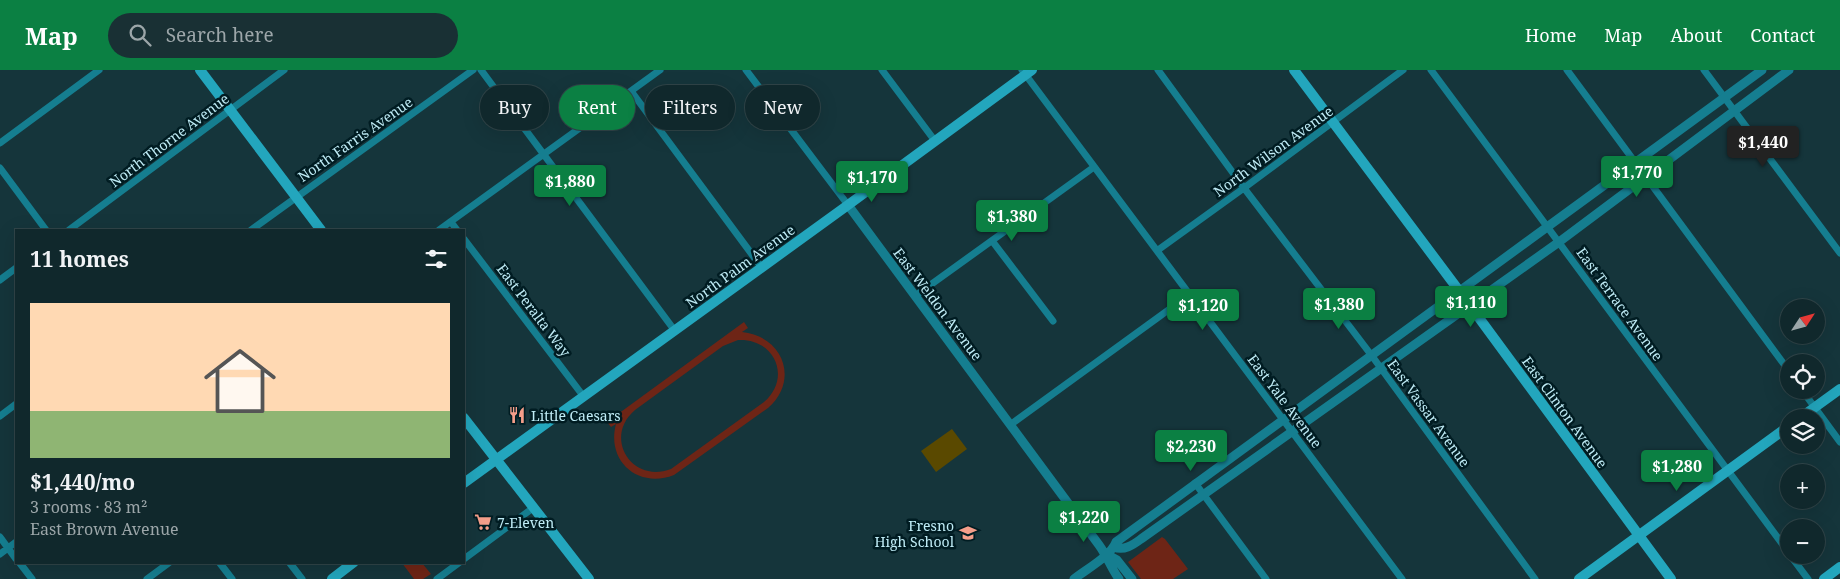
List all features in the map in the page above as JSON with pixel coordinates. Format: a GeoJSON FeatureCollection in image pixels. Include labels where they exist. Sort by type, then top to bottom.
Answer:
{"type":"FeatureCollection","features":[{"type":"Feature","properties":{"kind":"main road"},"geometry":{"type":"LineString","coordinates":[[200,70],[320,229]]}},
{"type":"Feature","properties":{"kind":"main road","name":"East Clinton Avenue"},"geometry":{"type":"LineString","coordinates":[[1294,70],[1671,579]]}},
{"type":"Feature","properties":{"kind":"main road","name":"North Palm Avenue"},"geometry":{"type":"LineString","coordinates":[[465,482],[762,268],[1026,72]]}},
{"type":"Feature","properties":{"kind":"main road"},"geometry":{"type":"LineString","coordinates":[[1812,409],[1840,388]]}},
{"type":"Feature","properties":{"kind":"main road"},"geometry":{"type":"LineString","coordinates":[[465,419],[589,579]]}},
{"type":"Feature","properties":{"kind":"main road"},"geometry":{"type":"LineString","coordinates":[[1579,579],[1780,433]]}},
{"type":"Feature","properties":{"kind":"main road"},"geometry":{"type":"LineString","coordinates":[[332,579],[351,564]]}},
{"type":"Feature","properties":{"kind":"main road"},"geometry":{"type":"LineString","coordinates":[[1824,579],[1840,567]]}},
{"type":"Feature","properties":{"kind":"street"},"geometry":{"type":"LineString","coordinates":[[0,143],[99,70]]}},
{"type":"Feature","properties":{"kind":"street","name":"North Thorne Avenue"},"geometry":{"type":"LineString","coordinates":[[70,229],[284,70]]}},
{"type":"Feature","properties":{"kind":"street","name":"North Farris Avenue"},"geometry":{"type":"LineString","coordinates":[[252,229],[473,70]]}},
{"type":"Feature","properties":{"kind":"street"},"geometry":{"type":"LineString","coordinates":[[481,70],[676,330]]}},
{"type":"Feature","properties":{"kind":"street"},"geometry":{"type":"LineString","coordinates":[[635,88],[660,70]]}},
{"type":"Feature","properties":{"kind":"street","name":"East Weldon Avenue"},"geometry":{"type":"LineString","coordinates":[[746,70],[1106,554],[1110,566],[1119,579]]}},
{"type":"Feature","properties":{"kind":"street"},"geometry":{"type":"LineString","coordinates":[[882,70],[935,141]]}},
{"type":"Feature","properties":{"kind":"street","name":"East Vassar Avenue"},"geometry":{"type":"LineString","coordinates":[[1158,70],[1244,188],[1381,368],[1535,579]]}},
{"type":"Feature","properties":{"kind":"street","name":"North Wilson Avenue"},"geometry":{"type":"LineString","coordinates":[[1158,250],[1403,70]]}},
{"type":"Feature","properties":{"kind":"street","name":"East Terrace Avenue"},"geometry":{"type":"LineString","coordinates":[[1431,70],[1780,542]]}},
{"type":"Feature","properties":{"kind":"street"},"geometry":{"type":"LineString","coordinates":[[1567,70],[1780,359]]}},
{"type":"Feature","properties":{"kind":"street"},"geometry":{"type":"LineString","coordinates":[[1704,70],[1840,253]]}},
{"type":"Feature","properties":{"kind":"street"},"geometry":{"type":"LineString","coordinates":[[1074,579],[1114,547],[1116,542],[1195,483],[1460,292],[1547,226],[1762,70]]}},
{"type":"Feature","properties":{"kind":"street"},"geometry":{"type":"LineString","coordinates":[[1114,547],[1120,549],[1132,545],[1204,495],[1559,242],[1789,70]]}},
{"type":"Feature","properties":{"kind":"street","name":"East Yale Avenue"},"geometry":{"type":"LineString","coordinates":[[1026,72],[1094,168],[1158,250],[1189,295],[1402,579]]}},
{"type":"Feature","properties":{"kind":"street"},"geometry":{"type":"LineString","coordinates":[[635,96],[762,268]]}},
{"type":"Feature","properties":{"kind":"street"},"geometry":{"type":"LineString","coordinates":[[440,229],[578,130]]}},
{"type":"Feature","properties":{"kind":"street"},"geometry":{"type":"LineString","coordinates":[[0,168],[45,229]]}},
{"type":"Feature","properties":{"kind":"street"},"geometry":{"type":"LineString","coordinates":[[915,296],[1094,168]]}},
{"type":"Feature","properties":{"kind":"street"},"geometry":{"type":"LineString","coordinates":[[451,222],[456,229]]}},
{"type":"Feature","properties":{"kind":"street","name":"East Peralta Way"},"geometry":{"type":"LineString","coordinates":[[465,240],[584,396]]}},
{"type":"Feature","properties":{"kind":"street"},"geometry":{"type":"LineString","coordinates":[[993,242],[1053,321]]}},
{"type":"Feature","properties":{"kind":"street"},"geometry":{"type":"LineString","coordinates":[[0,280],[15,269]]}},
{"type":"Feature","properties":{"kind":"street"},"geometry":{"type":"LineString","coordinates":[[1010,424],[1189,295]]}},
{"type":"Feature","properties":{"kind":"street"},"geometry":{"type":"LineString","coordinates":[[1809,399],[1840,442]]}},
{"type":"Feature","properties":{"kind":"street"},"geometry":{"type":"LineString","coordinates":[[0,416],[15,405]]}},
{"type":"Feature","properties":{"kind":"street"},"geometry":{"type":"LineString","coordinates":[[1195,483],[1266,579]]}},
{"type":"Feature","properties":{"kind":"street"},"geometry":{"type":"LineString","coordinates":[[465,559],[533,508]]}},
{"type":"Feature","properties":{"kind":"street"},"geometry":{"type":"LineString","coordinates":[[0,537],[15,558]]}},
{"type":"Feature","properties":{"kind":"street"},"geometry":{"type":"LineString","coordinates":[[0,554],[15,543]]}},
{"type":"Feature","properties":{"kind":"street","name":"East Weldon Avenue"},"geometry":{"type":"LineString","coordinates":[[1106,554],[1117,560],[1132,579]]}},
{"type":"Feature","properties":{"kind":"street"},"geometry":{"type":"LineString","coordinates":[[21,564],[32,579]]}},
{"type":"Feature","properties":{"kind":"street"},"geometry":{"type":"LineString","coordinates":[[147,579],[167,564]]}},
{"type":"Feature","properties":{"kind":"street"},"geometry":{"type":"LineString","coordinates":[[221,564],[232,579]]}},
{"type":"Feature","properties":{"kind":"street"},"geometry":{"type":"LineString","coordinates":[[291,564],[302,579]]}},
{"type":"Feature","properties":{"kind":"street"},"geometry":{"type":"LineString","coordinates":[[437,579],[457,564]]}},
{"type":"Feature","properties":{"kind":"street","name":"East Terrace Avenue"},"geometry":{"type":"LineString","coordinates":[[1797,564],[1808,579]]}},
{"type":"Feature","properties":{"kind":"shaded area"},"geometry":{"type":"Polygon","coordinates":[[[744,322],[748,328],[742,332],[756,335],[768,342],[777,350],[782,361],[785,373],[783,385],[778,397],[768,408],[674,475],[648,478],[637,475],[628,469],[620,460],[616,450],[614,437],[616,424],[611,427],[607,422],[744,322]],[[738,340],[723,346],[635,410],[626,421],[622,433],[622,444],[626,455],[634,464],[644,470],[657,472],[671,469],[764,402],[777,382],[778,371],[770,352],[762,345],[751,341],[738,340]]]}},
{"type":"Feature","properties":{"kind":"shaded area"},"geometry":{"type":"Polygon","coordinates":[[[952,429],[967,449],[936,472],[921,451],[952,429]]]}},
{"type":"Feature","properties":{"kind":"shaded area"},"geometry":{"type":"Polygon","coordinates":[[[1162,537],[1188,569],[1173,579],[1141,579],[1128,562],[1162,537]]]}},
{"type":"Feature","properties":{"kind":"shaded area"},"geometry":{"type":"Polygon","coordinates":[[[403,564],[423,564],[431,574],[423,579],[414,579],[403,564]]]}},
{"type":"Feature","properties":{"kind":"place","name":"Little Caesars"},"geometry":{"type":"Point","coordinates":[517,415]}},
{"type":"Feature","properties":{"kind":"place","name":"7-Eleven"},"geometry":{"type":"Point","coordinates":[483,522]}},
{"type":"Feature","properties":{"kind":"place","name":"Fresno High School"},"geometry":{"type":"Point","coordinates":[968,533]}}]}
